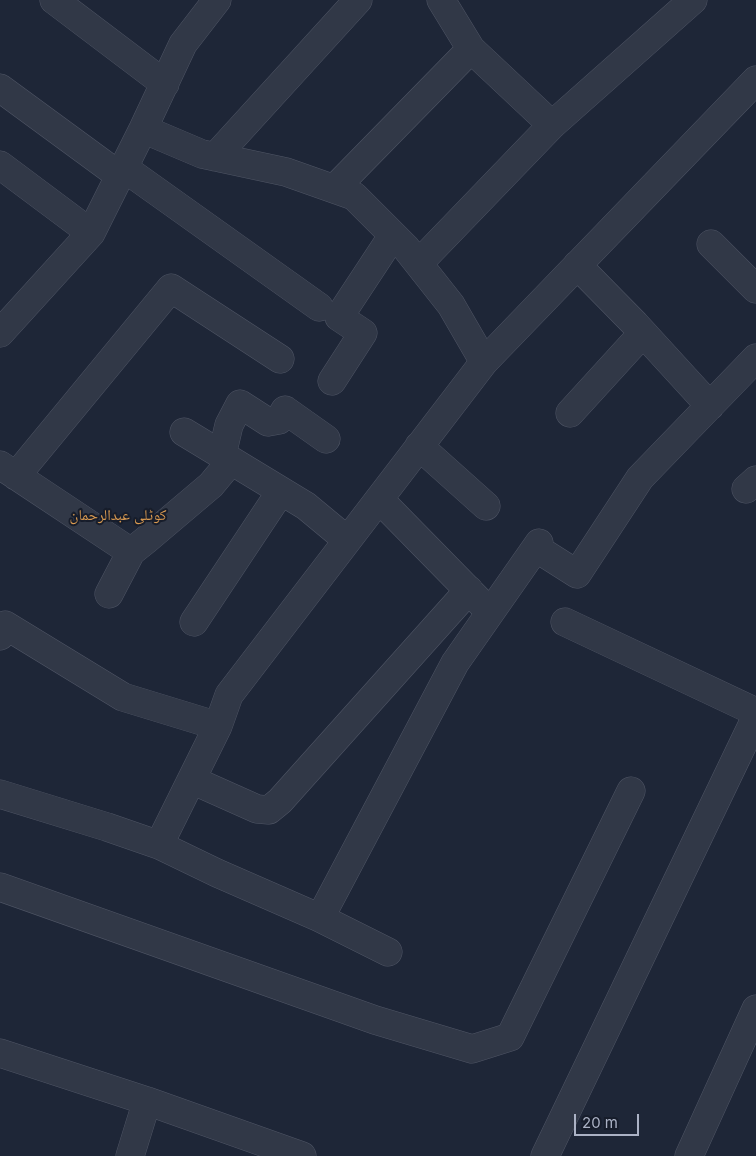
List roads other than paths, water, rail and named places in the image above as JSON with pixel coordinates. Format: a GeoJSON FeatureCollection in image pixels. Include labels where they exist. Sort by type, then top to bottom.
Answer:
{"type":"FeatureCollection","features":[{"type":"Feature","properties":{"kind":"street"},"geometry":{"type":"LineString","coordinates":[[54,0],[164,84]]}},
{"type":"Feature","properties":{"kind":"street"},"geometry":{"type":"LineString","coordinates":[[215,157],[358,0]]}},
{"type":"Feature","properties":{"kind":"street"},"geometry":{"type":"LineString","coordinates":[[441,0],[471,49],[552,125]]}},
{"type":"Feature","properties":{"kind":"street"},"geometry":{"type":"LineString","coordinates":[[419,263],[552,125],[693,0]]}},
{"type":"Feature","properties":{"kind":"street"},"geometry":{"type":"LineString","coordinates":[[0,333],[91,233],[184,44],[215,1]]}},
{"type":"Feature","properties":{"kind":"street"},"geometry":{"type":"LineString","coordinates":[[334,189],[471,49]]}},
{"type":"Feature","properties":{"kind":"street"},"geometry":{"type":"LineString","coordinates":[[159,845],[218,726],[229,694],[484,362],[756,80]]}},
{"type":"Feature","properties":{"kind":"street"},"geometry":{"type":"LineString","coordinates":[[0,88],[319,307]]}},
{"type":"Feature","properties":{"kind":"street"},"geometry":{"type":"LineString","coordinates":[[143,129],[202,154],[286,172],[354,196],[419,263],[451,305],[484,362]]}},
{"type":"Feature","properties":{"kind":"street"},"geometry":{"type":"LineString","coordinates":[[0,165],[91,233]]}},
{"type":"Feature","properties":{"kind":"street"},"geometry":{"type":"LineString","coordinates":[[332,381],[363,333],[338,317],[393,235]]}},
{"type":"Feature","properties":{"kind":"street"},"geometry":{"type":"LineString","coordinates":[[711,244],[756,289]]}},
{"type":"Feature","properties":{"kind":"street"},"geometry":{"type":"LineString","coordinates":[[578,265],[710,406]]}},
{"type":"Feature","properties":{"kind":"street"},"geometry":{"type":"LineString","coordinates":[[130,552],[8,471],[171,288],[280,359]]}},
{"type":"Feature","properties":{"kind":"street"},"geometry":{"type":"LineString","coordinates":[[570,412],[643,333]]}},
{"type":"Feature","properties":{"kind":"street"},"geometry":{"type":"LineString","coordinates":[[320,918],[455,663],[537,546],[577,574],[640,478],[756,358]]}},
{"type":"Feature","properties":{"kind":"street"},"geometry":{"type":"LineString","coordinates":[[109,594],[130,552],[211,485],[226,458],[229,425],[240,404],[268,422],[279,420],[285,410],[326,438]]}},
{"type":"Feature","properties":{"kind":"street"},"geometry":{"type":"LineString","coordinates":[[184,432],[306,506],[347,540]]}},
{"type":"Feature","properties":{"kind":"street"},"geometry":{"type":"LineString","coordinates":[[419,446],[486,506]]}},
{"type":"Feature","properties":{"kind":"street"},"geometry":{"type":"LineString","coordinates":[[194,622],[281,491]]}},
{"type":"Feature","properties":{"kind":"street"},"geometry":{"type":"LineString","coordinates":[[379,499],[490,612]]}},
{"type":"Feature","properties":{"kind":"street"},"geometry":{"type":"LineString","coordinates":[[192,780],[257,809],[269,810],[287,794],[469,590]]}},
{"type":"Feature","properties":{"kind":"street"},"geometry":{"type":"LineString","coordinates":[[565,622],[756,712]]}},
{"type":"Feature","properties":{"kind":"street"},"geometry":{"type":"LineString","coordinates":[[0,636],[6,625],[123,697],[218,726]]}},
{"type":"Feature","properties":{"kind":"street"},"geometry":{"type":"LineString","coordinates":[[545,1156],[756,717]]}},
{"type":"Feature","properties":{"kind":"street"},"geometry":{"type":"LineString","coordinates":[[0,887],[375,1020],[472,1048],[510,1037],[631,791]]}},
{"type":"Feature","properties":{"kind":"street"},"geometry":{"type":"LineString","coordinates":[[0,794],[159,845],[217,873],[320,918],[388,952]]}},
{"type":"Feature","properties":{"kind":"street"},"geometry":{"type":"LineString","coordinates":[[689,1156],[756,1009]]}},
{"type":"Feature","properties":{"kind":"street"},"geometry":{"type":"LineString","coordinates":[[0,1054],[147,1101],[302,1156]]}},
{"type":"Feature","properties":{"kind":"street"},"geometry":{"type":"LineString","coordinates":[[130,1156],[147,1101]]}},
{"type":"Feature","properties":{"kind":"district","name":"کوٹلی عبدالرحمان"},"geometry":{"type":"Point","coordinates":[118,515]}}]}
